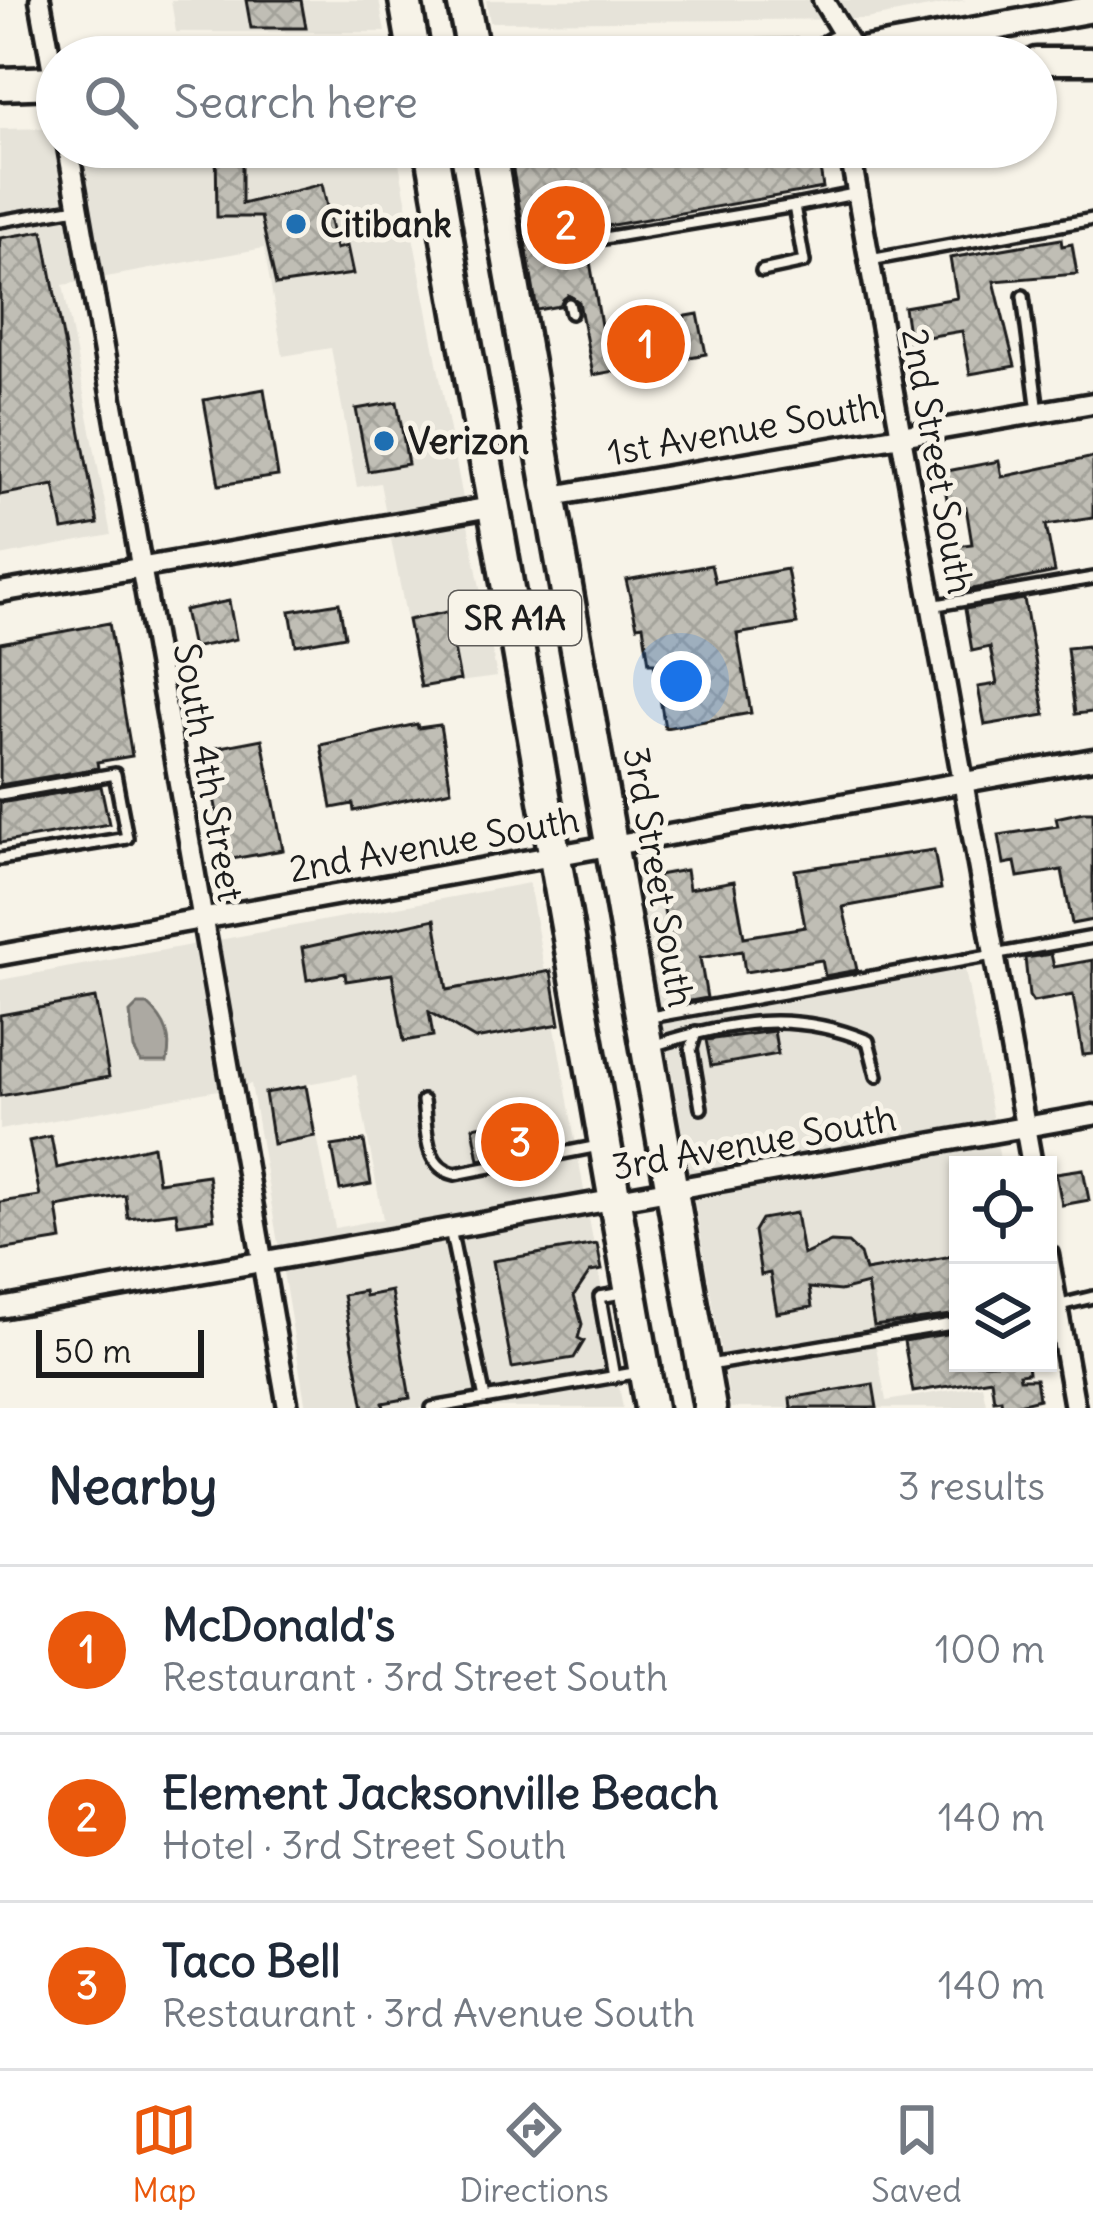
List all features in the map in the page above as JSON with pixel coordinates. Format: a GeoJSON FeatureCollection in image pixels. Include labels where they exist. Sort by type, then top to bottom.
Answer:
{"type":"FeatureCollection","features":[{"type":"Feature","properties":{"kind":"main road"},"geometry":{"type":"LineString","coordinates":[[405,0],[411,36]]}},
{"type":"Feature","properties":{"kind":"main road"},"geometry":{"type":"LineString","coordinates":[[463,0],[470,36]]}},
{"type":"Feature","properties":{"kind":"main road"},"geometry":{"type":"LineString","coordinates":[[0,84],[36,85]]}},
{"type":"Feature","properties":{"kind":"main road","name":"SR A1A"},"geometry":{"type":"LineString","coordinates":[[435,168],[632,1290],[630,1374],[651,1408]]}},
{"type":"Feature","properties":{"kind":"main road","name":"3rd Street South"},"geometry":{"type":"LineString","coordinates":[[493,168],[547,497],[616,844],[710,1408]]}},
{"type":"Feature","properties":{"kind":"street"},"geometry":{"type":"LineString","coordinates":[[40,0],[47,36]]}},
{"type":"Feature","properties":{"kind":"street"},"geometry":{"type":"LineString","coordinates":[[823,1],[846,36]]}},
{"type":"Feature","properties":{"kind":"street"},"geometry":{"type":"LineString","coordinates":[[818,36],[823,1]]}},
{"type":"Feature","properties":{"kind":"street"},"geometry":{"type":"LineString","coordinates":[[946,36],[1093,10]]}},
{"type":"Feature","properties":{"kind":"street"},"geometry":{"type":"LineString","coordinates":[[1057,61],[1093,61]]}},
{"type":"Feature","properties":{"kind":"street","name":"South 4th Street"},"geometry":{"type":"LineString","coordinates":[[72,168],[288,1408]]}},
{"type":"Feature","properties":{"kind":"street","name":"2nd Street South"},"geometry":{"type":"LineString","coordinates":[[854,168],[1030,1156]]}},
{"type":"Feature","properties":{"kind":"street","name":"1st Avenue South"},"geometry":{"type":"LineString","coordinates":[[547,497],[1093,403]]}},
{"type":"Feature","properties":{"kind":"street"},"geometry":{"type":"LineString","coordinates":[[0,592],[496,506]]}},
{"type":"Feature","properties":{"kind":"street","name":"2nd Avenue South"},"geometry":{"type":"LineString","coordinates":[[0,955],[1093,758]]}},
{"type":"Feature","properties":{"kind":"street","name":"3rd Avenue South"},"geometry":{"type":"LineString","coordinates":[[0,1308],[1093,1114]]}},
{"type":"Feature","properties":{"kind":"street"},"geometry":{"type":"LineString","coordinates":[[1057,1329],[1075,1408]]}},
{"type":"Feature","properties":{"kind":"lane"},"geometry":{"type":"LineString","coordinates":[[586,242],[859,193]]}},
{"type":"Feature","properties":{"kind":"lane"},"geometry":{"type":"LineString","coordinates":[[762,272],[804,262],[794,206]]}},
{"type":"Feature","properties":{"kind":"lane"},"geometry":{"type":"LineString","coordinates":[[0,221],[79,207]]}},
{"type":"Feature","properties":{"kind":"lane"},"geometry":{"type":"LineString","coordinates":[[870,260],[1093,218]]}},
{"type":"Feature","properties":{"kind":"lane"},"geometry":{"type":"LineString","coordinates":[[1024,296],[1038,412]]}},
{"type":"Feature","properties":{"kind":"lane"},"geometry":{"type":"LineString","coordinates":[[931,606],[1093,578]]}},
{"type":"Feature","properties":{"kind":"lane"},"geometry":{"type":"LineString","coordinates":[[0,794],[115,774],[127,838],[0,860]]}},
{"type":"Feature","properties":{"kind":"lane"},"geometry":{"type":"LineString","coordinates":[[647,1032],[1093,938]]}},
{"type":"Feature","properties":{"kind":"lane"},"geometry":{"type":"LineString","coordinates":[[647,1032],[696,1032],[784,1018],[868,1041],[878,1076]]}},
{"type":"Feature","properties":{"kind":"lane"},"geometry":{"type":"LineString","coordinates":[[696,1032],[691,1048],[701,1108]]}},
{"type":"Feature","properties":{"kind":"lane"},"geometry":{"type":"LineString","coordinates":[[423,1101],[432,1160],[454,1174],[607,1145]]}},
{"type":"Feature","properties":{"kind":"lane"},"geometry":{"type":"LineString","coordinates":[[450,1229],[485,1399]]}},
{"type":"Feature","properties":{"kind":"lane"},"geometry":{"type":"LineString","coordinates":[[1057,1306],[1093,1297]]}},
{"type":"Feature","properties":{"kind":"lane"},"geometry":{"type":"LineString","coordinates":[[703,1366],[949,1325]]}},
{"type":"Feature","properties":{"kind":"lane"},"geometry":{"type":"LineString","coordinates":[[432,1408],[630,1374]]}},
{"type":"Feature","properties":{"kind":"shaded area"},"geometry":{"type":"Polygon","coordinates":[[[171,0],[379,0],[385,32],[176,32],[171,0]]]}},
{"type":"Feature","properties":{"kind":"shaded area"},"geometry":{"type":"Polygon","coordinates":[[[486,0],[966,0],[866,19],[490,22],[486,0]]]}},
{"type":"Feature","properties":{"kind":"shaded area"},"geometry":{"type":"Polygon","coordinates":[[[36,128],[36,168],[400,168],[497,677],[420,687],[380,483],[357,487],[331,348],[283,356],[264,248],[63,285],[111,535],[0,556],[0,129],[36,128]]]}},
{"type":"Feature","properties":{"kind":"shaded area"},"geometry":{"type":"Polygon","coordinates":[[[686,867],[712,1015],[965,969],[999,1156],[949,1156],[949,1329],[875,1341],[886,1401],[982,1385],[987,1408],[731,1408],[637,876],[686,867]]]}},
{"type":"Feature","properties":{"kind":"shaded area"},"geometry":{"type":"Polygon","coordinates":[[[529,883],[623,1408],[306,1408],[251,1084],[0,1130],[0,980],[529,883]],[[356,1075],[307,1084],[335,1228],[383,1219],[356,1075]]]}},
{"type":"Feature","properties":{"kind":"shaded area"},"geometry":{"type":"Polygon","coordinates":[[[138,1005],[148,1005],[164,1024],[167,1062],[141,1062],[134,1049],[130,1013],[138,1005]]]}},
{"type":"Feature","properties":{"kind":"building"},"geometry":{"type":"Polygon","coordinates":[[[246,0],[301,0],[306,28],[251,28],[246,0]]]}},
{"type":"Feature","properties":{"kind":"building"},"geometry":{"type":"Polygon","coordinates":[[[216,168],[242,168],[242,204],[322,184],[336,249],[347,246],[353,274],[276,285],[261,217],[217,217],[216,168]]]}},
{"type":"Feature","properties":{"kind":"building"},"geometry":{"type":"Polygon","coordinates":[[[513,168],[820,168],[823,188],[584,230],[577,244],[588,250],[602,331],[698,314],[706,354],[593,375],[579,302],[568,295],[560,306],[537,310],[513,168]]]}},
{"type":"Feature","properties":{"kind":"building"},"geometry":{"type":"Polygon","coordinates":[[[43,231],[98,524],[63,530],[54,485],[0,495],[0,238],[43,231]]]}},
{"type":"Feature","properties":{"kind":"building"},"geometry":{"type":"Polygon","coordinates":[[[1061,239],[1062,246],[1072,244],[1077,274],[994,281],[1015,366],[970,374],[962,331],[909,340],[904,307],[957,298],[950,258],[1061,239]]]}},
{"type":"Feature","properties":{"kind":"building"},"geometry":{"type":"Polygon","coordinates":[[[264,389],[278,476],[219,485],[204,400],[264,389]]]}},
{"type":"Feature","properties":{"kind":"building"},"geometry":{"type":"Polygon","coordinates":[[[397,402],[408,464],[368,471],[356,409],[397,402]]]}},
{"type":"Feature","properties":{"kind":"building"},"geometry":{"type":"Polygon","coordinates":[[[1093,457],[1093,518],[1046,525],[1055,572],[963,591],[955,546],[972,544],[966,507],[949,510],[942,472],[999,461],[1002,477],[1093,457]]]}},
{"type":"Feature","properties":{"kind":"building"},"geometry":{"type":"Polygon","coordinates":[[[711,565],[715,582],[787,569],[797,624],[737,634],[751,713],[665,728],[654,663],[649,663],[643,625],[637,626],[626,580],[711,565]]]}},
{"type":"Feature","properties":{"kind":"building"},"geometry":{"type":"Polygon","coordinates":[[[1024,599],[1045,715],[985,725],[978,687],[997,684],[990,647],[972,651],[965,609],[1024,599]]]}},
{"type":"Feature","properties":{"kind":"building"},"geometry":{"type":"Polygon","coordinates":[[[229,601],[236,639],[192,648],[184,610],[229,601]]]}},
{"type":"Feature","properties":{"kind":"building"},"geometry":{"type":"Polygon","coordinates":[[[339,603],[345,636],[296,645],[290,611],[339,603]]]}},
{"type":"Feature","properties":{"kind":"building"},"geometry":{"type":"Polygon","coordinates":[[[447,612],[460,680],[421,687],[408,620],[447,612]]]}},
{"type":"Feature","properties":{"kind":"building"},"geometry":{"type":"Polygon","coordinates":[[[109,623],[132,756],[97,762],[98,768],[0,785],[0,643],[109,623]]]}},
{"type":"Feature","properties":{"kind":"building"},"geometry":{"type":"Polygon","coordinates":[[[1087,646],[1093,663],[1093,712],[1075,714],[1067,648],[1087,646]]]}},
{"type":"Feature","properties":{"kind":"building"},"geometry":{"type":"Polygon","coordinates":[[[417,724],[418,728],[440,725],[451,790],[354,811],[353,804],[332,808],[321,745],[417,724]]]}},
{"type":"Feature","properties":{"kind":"building"},"geometry":{"type":"Polygon","coordinates":[[[262,739],[283,850],[226,860],[205,750],[262,739]]]}},
{"type":"Feature","properties":{"kind":"building"},"geometry":{"type":"Polygon","coordinates":[[[101,786],[109,824],[0,843],[0,803],[101,786]]]}},
{"type":"Feature","properties":{"kind":"building"},"geometry":{"type":"Polygon","coordinates":[[[1093,812],[1093,920],[1072,924],[1062,870],[1018,877],[1015,862],[1004,864],[999,835],[1058,826],[1056,818],[1093,812]]]}},
{"type":"Feature","properties":{"kind":"building"},"geometry":{"type":"Polygon","coordinates":[[[934,850],[941,889],[843,907],[857,970],[825,976],[822,960],[745,972],[742,951],[700,958],[707,998],[680,1003],[658,875],[686,870],[689,889],[734,881],[744,937],[805,927],[795,870],[934,850]]]}},
{"type":"Feature","properties":{"kind":"building"},"geometry":{"type":"Polygon","coordinates":[[[435,919],[447,990],[551,971],[560,1024],[475,1039],[429,1012],[433,1036],[404,1041],[392,974],[346,981],[345,973],[307,980],[302,948],[435,919]]]}},
{"type":"Feature","properties":{"kind":"building"},"geometry":{"type":"Polygon","coordinates":[[[1051,954],[1054,967],[1093,960],[1093,1054],[1083,1055],[1073,995],[1033,1002],[1029,996],[1025,958],[1051,954]]]}},
{"type":"Feature","properties":{"kind":"building"},"geometry":{"type":"Polygon","coordinates":[[[95,998],[109,1077],[0,1096],[0,1015],[95,998]]]}},
{"type":"Feature","properties":{"kind":"building"},"geometry":{"type":"Polygon","coordinates":[[[774,1031],[778,1054],[711,1066],[706,1040],[774,1031]]]}},
{"type":"Feature","properties":{"kind":"building"},"geometry":{"type":"Polygon","coordinates":[[[306,1086],[315,1136],[273,1144],[265,1093],[306,1086]]]}},
{"type":"Feature","properties":{"kind":"building"},"geometry":{"type":"Polygon","coordinates":[[[554,1112],[560,1144],[479,1160],[473,1127],[554,1112]]]}},
{"type":"Feature","properties":{"kind":"building"},"geometry":{"type":"Polygon","coordinates":[[[51,1136],[57,1168],[153,1146],[158,1182],[208,1175],[214,1219],[178,1224],[176,1212],[128,1218],[125,1195],[57,1207],[62,1240],[0,1250],[0,1202],[40,1196],[29,1141],[51,1136]]]}},
{"type":"Feature","properties":{"kind":"building"},"geometry":{"type":"Polygon","coordinates":[[[364,1141],[371,1184],[340,1190],[332,1146],[364,1141]]]}},
{"type":"Feature","properties":{"kind":"building"},"geometry":{"type":"Polygon","coordinates":[[[1083,1169],[1089,1200],[1062,1205],[1057,1173],[1083,1169]]]}},
{"type":"Feature","properties":{"kind":"building"},"geometry":{"type":"Polygon","coordinates":[[[796,1213],[803,1255],[831,1242],[848,1243],[860,1254],[865,1271],[949,1257],[949,1315],[874,1326],[867,1284],[840,1291],[809,1288],[812,1307],[777,1313],[770,1273],[761,1275],[754,1231],[761,1219],[796,1213]]]}},
{"type":"Feature","properties":{"kind":"building"},"geometry":{"type":"Polygon","coordinates":[[[597,1244],[602,1270],[590,1272],[574,1296],[582,1324],[578,1338],[584,1341],[574,1358],[512,1368],[493,1261],[597,1244]]]}},
{"type":"Feature","properties":{"kind":"building"},"geometry":{"type":"Polygon","coordinates":[[[364,1291],[365,1296],[391,1291],[410,1398],[383,1403],[384,1408],[364,1408],[343,1295],[364,1291]]]}},
{"type":"Feature","properties":{"kind":"building"},"geometry":{"type":"Polygon","coordinates":[[[949,1334],[949,1372],[1028,1372],[1019,1374],[1020,1379],[1036,1379],[1039,1399],[1002,1408],[1001,1399],[994,1400],[991,1379],[913,1392],[904,1341],[949,1334]]]}},
{"type":"Feature","properties":{"kind":"building"},"geometry":{"type":"Polygon","coordinates":[[[873,1384],[877,1408],[791,1408],[790,1398],[873,1384]]]}},
{"type":"Feature","properties":{"kind":"place","name":"Citibank"},"geometry":{"type":"Point","coordinates":[296,224]}},
{"type":"Feature","properties":{"kind":"place","name":"Element Jacksonville Beach"},"geometry":{"type":"Point","coordinates":[566,225]}},
{"type":"Feature","properties":{"kind":"place","name":"McDonald's"},"geometry":{"type":"Point","coordinates":[646,344]}},
{"type":"Feature","properties":{"kind":"place","name":"Verizon"},"geometry":{"type":"Point","coordinates":[384,441]}},
{"type":"Feature","properties":{"kind":"place","name":"Taco Bell"},"geometry":{"type":"Point","coordinates":[520,1142]}}]}
